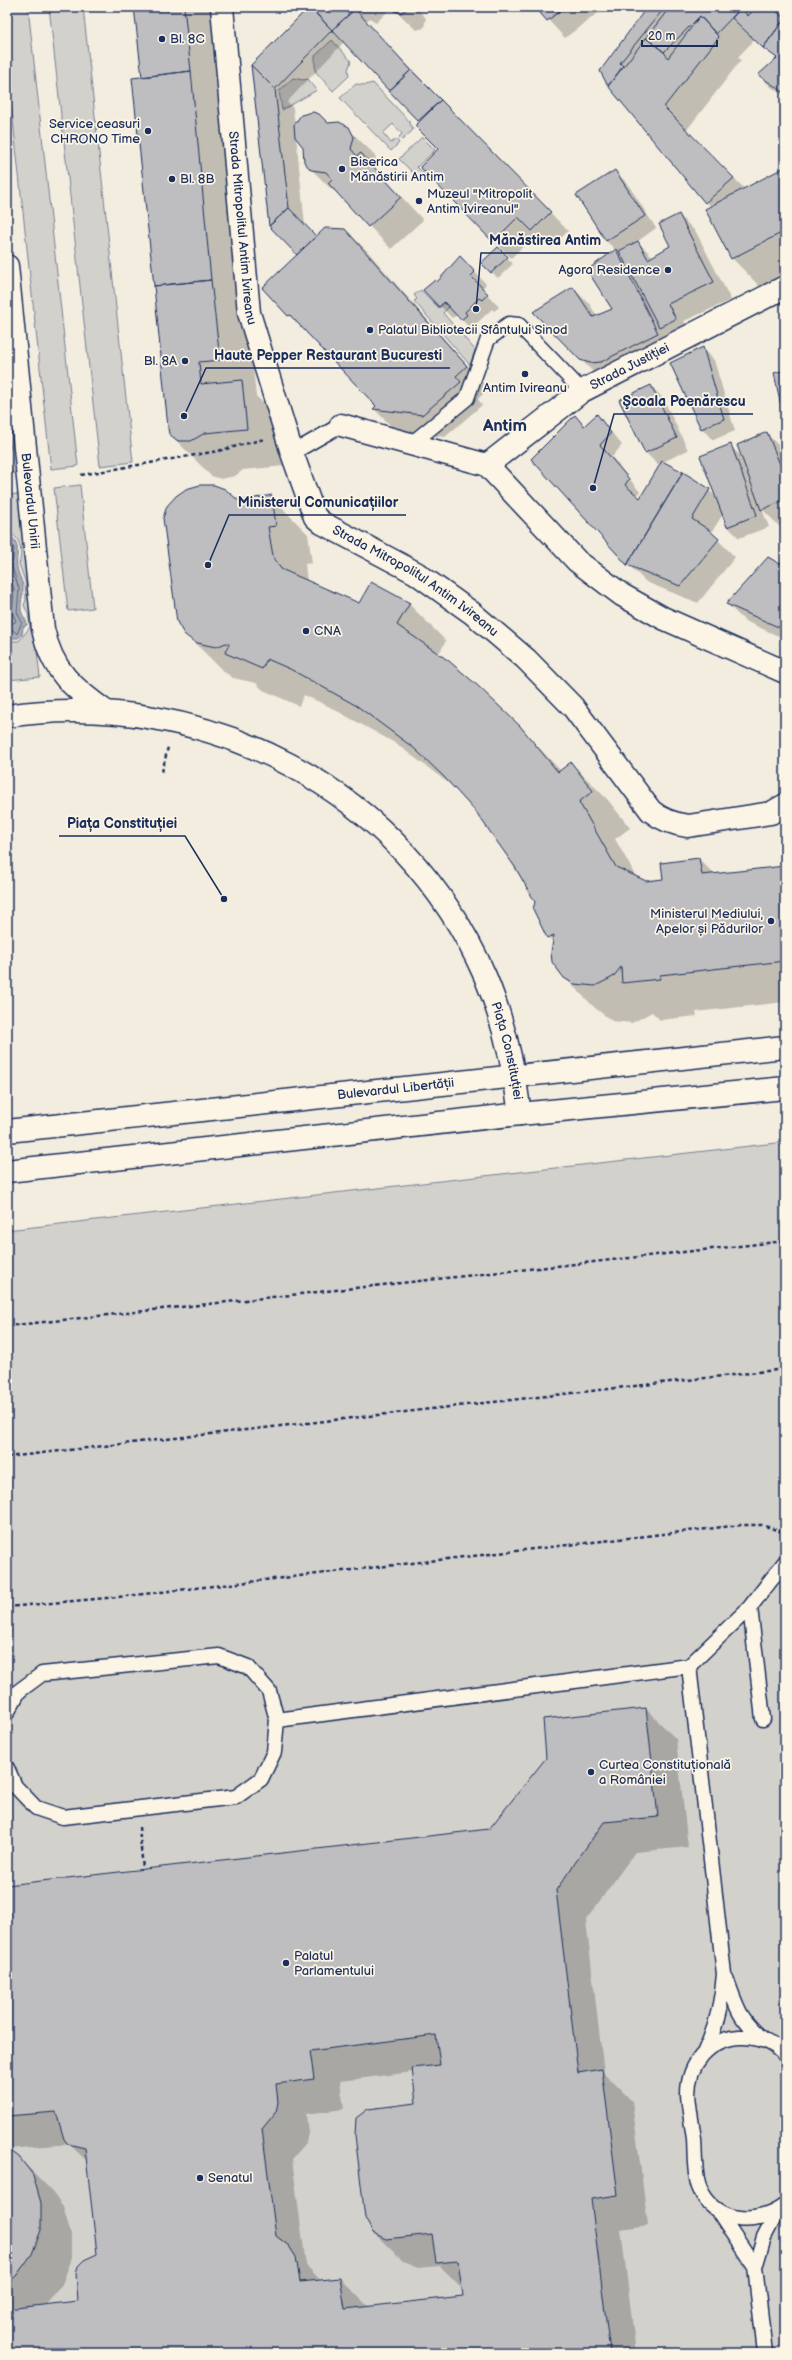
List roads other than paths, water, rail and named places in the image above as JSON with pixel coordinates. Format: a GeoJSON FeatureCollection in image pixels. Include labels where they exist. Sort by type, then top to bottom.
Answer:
{"type":"FeatureCollection","features":[{"type":"Feature","properties":{"kind":"main road","name":"Strada Mitropolitul Antim Ivireanu"},"geometry":{"type":"LineString","coordinates":[[222,7],[249,313],[285,433],[314,517],[322,523],[416,573],[472,613],[526,659],[573,707],[651,811],[659,818],[675,824],[688,826],[771,813],[785,805]]}},
{"type":"Feature","properties":{"kind":"main road","name":"Bulevardul Unirii"},"geometry":{"type":"LineString","coordinates":[[7,266],[43,629],[52,659],[63,676],[80,693],[105,711]]}},
{"type":"Feature","properties":{"kind":"main road","name":"Strada Justiției"},"geometry":{"type":"LineString","coordinates":[[487,465],[582,391],[785,287]]}},
{"type":"Feature","properties":{"kind":"main road"},"geometry":{"type":"LineString","coordinates":[[341,425],[487,465],[578,561],[622,596],[663,618],[785,672]]}},
{"type":"Feature","properties":{"kind":"main road","name":"Piața Constituției"},"geometry":{"type":"LineString","coordinates":[[7,716],[66,710],[105,711],[174,721],[225,735],[261,750],[314,778],[354,806],[380,829],[431,884],[470,947],[485,976],[501,1020],[515,1075],[520,1114]]}},
{"type":"Feature","properties":{"kind":"main road","name":"Bulevardul Libertății"},"geometry":{"type":"LineString","coordinates":[[7,1131],[785,1046]]}},
{"type":"Feature","properties":{"kind":"main road"},"geometry":{"type":"LineString","coordinates":[[7,1171],[520,1114],[785,1088]]}},
{"type":"Feature","properties":{"kind":"lane"},"geometry":{"type":"LineString","coordinates":[[410,445],[467,398],[488,339],[509,324],[519,325],[582,391]]}},
{"type":"Feature","properties":{"kind":"lane"},"geometry":{"type":"LineString","coordinates":[[292,453],[341,425]]}},
{"type":"Feature","properties":{"kind":"lane"},"geometry":{"type":"LineString","coordinates":[[277,1720],[689,1666],[750,1607],[785,1562]]}},
{"type":"Feature","properties":{"kind":"lane"},"geometry":{"type":"LineString","coordinates":[[750,1607],[763,1719]]}},
{"type":"Feature","properties":{"kind":"lane"},"geometry":{"type":"LineString","coordinates":[[7,1713],[19,1692],[42,1674],[219,1656],[248,1667],[269,1691],[277,1720],[274,1752],[261,1779],[236,1797],[63,1817],[36,1808],[14,1786],[7,1768]]}},
{"type":"Feature","properties":{"kind":"lane"},"geometry":{"type":"LineString","coordinates":[[689,1666],[724,1974],[722,2002],[713,2034],[691,2074],[688,2093],[699,2186],[706,2201],[719,2213],[755,2267]]}},
{"type":"Feature","properties":{"kind":"lane"},"geometry":{"type":"LineString","coordinates":[[724,1974],[738,2012],[746,2025],[763,2039],[775,2045],[785,2055]]}},
{"type":"Feature","properties":{"kind":"lane"},"geometry":{"type":"LineString","coordinates":[[705,2051],[716,2043],[734,2037],[750,2036],[763,2039]]}},
{"type":"Feature","properties":{"kind":"lane"},"geometry":{"type":"LineString","coordinates":[[719,2213],[750,2219],[781,2208]]}},
{"type":"Feature","properties":{"kind":"lane"},"geometry":{"type":"LineString","coordinates":[[765,2353],[755,2267],[764,2237],[781,2208]]}},
{"type":"Feature","properties":{"kind":"water"},"geometry":{"type":"Polygon","coordinates":[[[7,535],[12,537],[17,545],[17,567],[23,585],[21,610],[27,625],[23,627],[22,635],[18,638],[13,638],[7,628],[7,535]]]}},
{"type":"Feature","properties":{"kind":"place","name":"Bl. 8C"},"geometry":{"type":"Point","coordinates":[162,39]}},
{"type":"Feature","properties":{"kind":"place","name":"Service ceasuri CHRONO Time"},"geometry":{"type":"Point","coordinates":[148,131]}},
{"type":"Feature","properties":{"kind":"place","name":"Biserica Mănăstirii Antim"},"geometry":{"type":"Point","coordinates":[342,169]}},
{"type":"Feature","properties":{"kind":"place","name":"Bl. 8B"},"geometry":{"type":"Point","coordinates":[172,179]}},
{"type":"Feature","properties":{"kind":"place","name":"Muzeul \"Mitropolit Antim Ivireanul\""},"geometry":{"type":"Point","coordinates":[419,201]}},
{"type":"Feature","properties":{"kind":"place","name":"Agora Residence"},"geometry":{"type":"Point","coordinates":[668,270]}},
{"type":"Feature","properties":{"kind":"place","name":"Mănăstirea Antim"},"geometry":{"type":"Point","coordinates":[476,309]}},
{"type":"Feature","properties":{"kind":"place","name":"Palatul Bibliotecii Sfântului Sinod"},"geometry":{"type":"Point","coordinates":[370,330]}},
{"type":"Feature","properties":{"kind":"place","name":"Bl. 8A"},"geometry":{"type":"Point","coordinates":[185,361]}},
{"type":"Feature","properties":{"kind":"place","name":"Antim Ivireanu"},"geometry":{"type":"Point","coordinates":[525,374]}},
{"type":"Feature","properties":{"kind":"place","name":"Haute Pepper Restaurant Bucuresti"},"geometry":{"type":"Point","coordinates":[184,416]}},
{"type":"Feature","properties":{"kind":"place","name":"Şcoala Poenărescu"},"geometry":{"type":"Point","coordinates":[593,488]}},
{"type":"Feature","properties":{"kind":"place","name":"Ministerul Comunicațiilor"},"geometry":{"type":"Point","coordinates":[208,565]}},
{"type":"Feature","properties":{"kind":"place","name":"CNA"},"geometry":{"type":"Point","coordinates":[306,631]}},
{"type":"Feature","properties":{"kind":"place","name":"Piața Constituției"},"geometry":{"type":"Point","coordinates":[224,899]}},
{"type":"Feature","properties":{"kind":"place","name":"Ministerul Mediului, Apelor și Pădurilor"},"geometry":{"type":"Point","coordinates":[771,921]}},
{"type":"Feature","properties":{"kind":"place","name":"Curtea Constituțională a României"},"geometry":{"type":"Point","coordinates":[591,1772]}},
{"type":"Feature","properties":{"kind":"place","name":"Palatul Parlamentului"},"geometry":{"type":"Point","coordinates":[286,1963]}},
{"type":"Feature","properties":{"kind":"place","name":"Senatul"},"geometry":{"type":"Point","coordinates":[200,2178]}},
{"type":"Feature","properties":{"kind":"district","name":"Antim"},"geometry":{"type":"Point","coordinates":[505,426]}}]}
